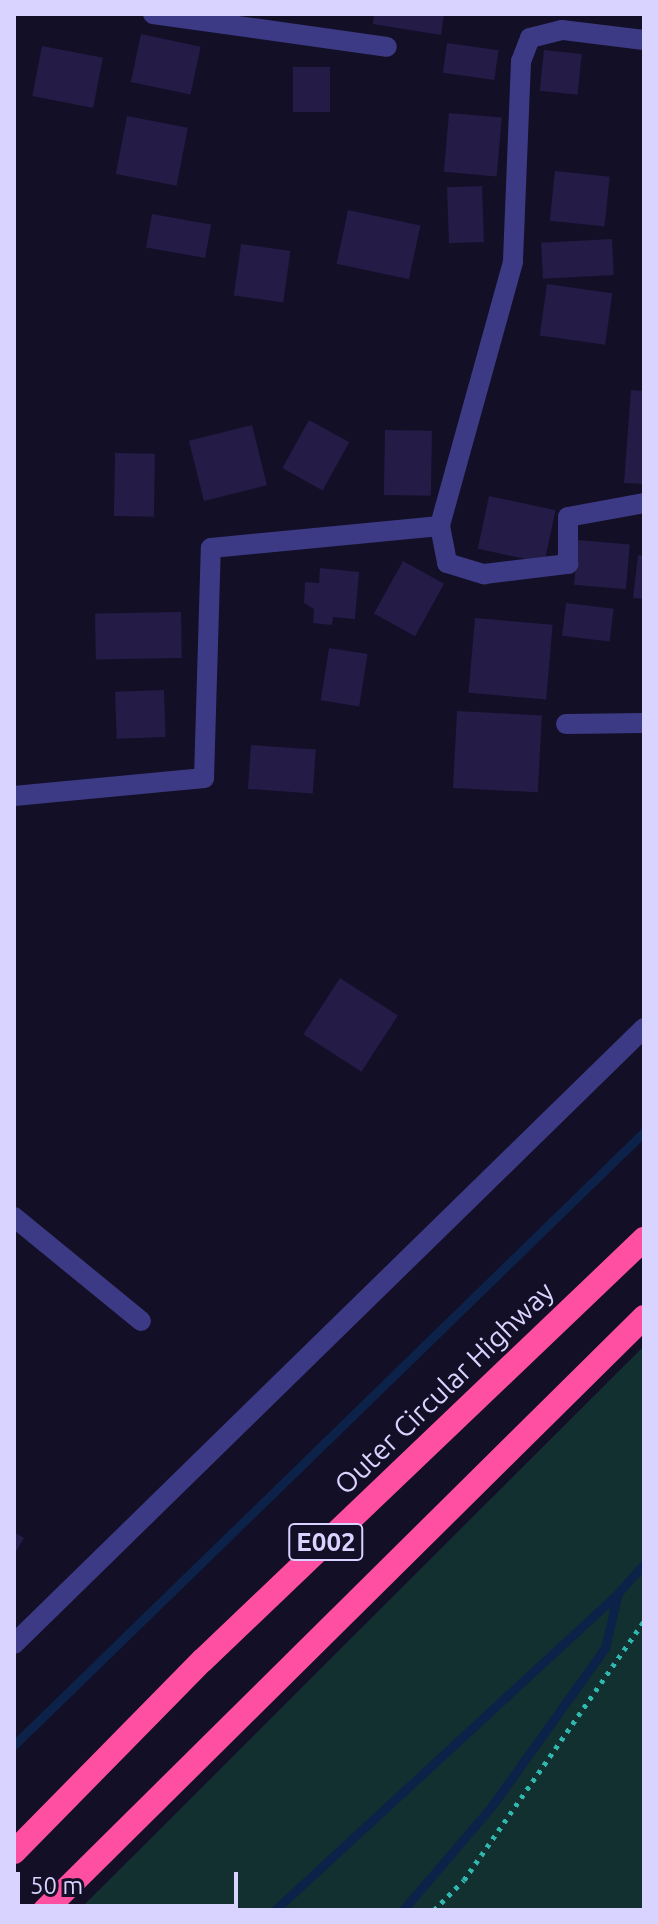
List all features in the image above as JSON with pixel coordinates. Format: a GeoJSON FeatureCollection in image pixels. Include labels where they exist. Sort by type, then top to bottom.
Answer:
{"type":"FeatureCollection","features":[{"type":"Feature","properties":{"kind":"highway","name":"Outer Circular Highway"},"geometry":{"type":"LineString","coordinates":[[14,1852],[203,1660],[644,1239]]}},
{"type":"Feature","properties":{"kind":"highway","name":"E002"},"geometry":{"type":"LineString","coordinates":[[45,1910],[644,1317]]}},
{"type":"Feature","properties":{"kind":"street"},"geometry":{"type":"LineString","coordinates":[[153,14],[387,47]]}},
{"type":"Feature","properties":{"kind":"street"},"geometry":{"type":"LineString","coordinates":[[644,40],[562,30],[530,38],[521,61],[513,262],[440,526],[447,563],[484,574],[568,564],[568,517],[644,503]]}},
{"type":"Feature","properties":{"kind":"street"},"geometry":{"type":"LineString","coordinates":[[14,796],[204,778],[211,548],[440,526]]}},
{"type":"Feature","properties":{"kind":"street"},"geometry":{"type":"LineString","coordinates":[[566,724],[644,723]]}},
{"type":"Feature","properties":{"kind":"street"},"geometry":{"type":"LineString","coordinates":[[14,1644],[644,1028]]}},
{"type":"Feature","properties":{"kind":"street"},"geometry":{"type":"LineString","coordinates":[[14,1217],[141,1321]]}},
{"type":"Feature","properties":{"kind":"path"},"geometry":{"type":"LineString","coordinates":[[434,1910],[464,1880],[644,1621]]}},
{"type":"Feature","properties":{"kind":"green space"},"geometry":{"type":"Polygon","coordinates":[[[644,1346],[644,1910],[79,1910],[644,1346]]]}},
{"type":"Feature","properties":{"kind":"building"},"geometry":{"type":"Polygon","coordinates":[[[374,14],[444,14],[441,35],[373,24],[374,14]]]}},
{"type":"Feature","properties":{"kind":"building"},"geometry":{"type":"Polygon","coordinates":[[[141,34],[201,47],[190,95],[131,82],[141,34]]]}},
{"type":"Feature","properties":{"kind":"building"},"geometry":{"type":"Polygon","coordinates":[[[447,43],[498,50],[494,80],[443,73],[447,43]]]}},
{"type":"Feature","properties":{"kind":"building"},"geometry":{"type":"Polygon","coordinates":[[[42,46],[103,58],[93,108],[32,96],[42,46]]]}},
{"type":"Feature","properties":{"kind":"building"},"geometry":{"type":"Polygon","coordinates":[[[544,50],[582,54],[578,95],[540,91],[544,50]]]}},
{"type":"Feature","properties":{"kind":"building"},"geometry":{"type":"Polygon","coordinates":[[[293,67],[330,67],[330,112],[293,112],[293,67]]]}},
{"type":"Feature","properties":{"kind":"building"},"geometry":{"type":"Polygon","coordinates":[[[449,113],[502,118],[497,176],[444,172],[449,113]]]}},
{"type":"Feature","properties":{"kind":"building"},"geometry":{"type":"Polygon","coordinates":[[[127,116],[188,128],[177,186],[116,174],[127,116]]]}},
{"type":"Feature","properties":{"kind":"building"},"geometry":{"type":"Polygon","coordinates":[[[555,171],[610,177],[604,226],[550,221],[555,171]]]}},
{"type":"Feature","properties":{"kind":"building"},"geometry":{"type":"Polygon","coordinates":[[[482,186],[484,242],[449,243],[447,187],[482,186]]]}},
{"type":"Feature","properties":{"kind":"building"},"geometry":{"type":"Polygon","coordinates":[[[348,210],[420,225],[409,279],[337,264],[348,210]]]}},
{"type":"Feature","properties":{"kind":"building"},"geometry":{"type":"Polygon","coordinates":[[[152,214],[211,224],[205,258],[146,247],[152,214]]]}},
{"type":"Feature","properties":{"kind":"building"},"geometry":{"type":"Polygon","coordinates":[[[612,239],[614,275],[543,279],[541,243],[612,239]]]}},
{"type":"Feature","properties":{"kind":"building"},"geometry":{"type":"Polygon","coordinates":[[[241,244],[291,251],[283,302],[234,295],[241,244]]]}},
{"type":"Feature","properties":{"kind":"building"},"geometry":{"type":"Polygon","coordinates":[[[547,284],[612,293],[605,345],[540,335],[547,284]]]}},
{"type":"Feature","properties":{"kind":"building"},"geometry":{"type":"Polygon","coordinates":[[[631,390],[644,391],[644,484],[624,483],[631,390]]]}},
{"type":"Feature","properties":{"kind":"building"},"geometry":{"type":"Polygon","coordinates":[[[309,420],[349,442],[323,490],[282,468],[309,420]]]}},
{"type":"Feature","properties":{"kind":"building"},"geometry":{"type":"Polygon","coordinates":[[[252,425],[267,485],[204,501],[189,441],[252,425]]]}},
{"type":"Feature","properties":{"kind":"building"},"geometry":{"type":"Polygon","coordinates":[[[385,430],[432,431],[431,496],[384,495],[385,430]]]}},
{"type":"Feature","properties":{"kind":"building"},"geometry":{"type":"Polygon","coordinates":[[[115,453],[155,454],[154,517],[114,516],[115,453]]]}},
{"type":"Feature","properties":{"kind":"building"},"geometry":{"type":"Polygon","coordinates":[[[489,496],[556,510],[544,563],[478,549],[489,496]]]}},
{"type":"Feature","properties":{"kind":"building"},"geometry":{"type":"Polygon","coordinates":[[[578,540],[630,545],[626,589],[574,585],[578,540]]]}},
{"type":"Feature","properties":{"kind":"building"},"geometry":{"type":"Polygon","coordinates":[[[638,555],[644,556],[644,599],[633,598],[638,555]]]}},
{"type":"Feature","properties":{"kind":"building"},"geometry":{"type":"Polygon","coordinates":[[[403,561],[444,584],[415,636],[374,613],[403,561]]]}},
{"type":"Feature","properties":{"kind":"building"},"geometry":{"type":"Polygon","coordinates":[[[320,568],[359,572],[355,619],[333,617],[332,625],[313,623],[314,609],[304,603],[305,582],[319,583],[320,568]]]}},
{"type":"Feature","properties":{"kind":"building"},"geometry":{"type":"Polygon","coordinates":[[[566,603],[614,609],[610,642],[562,636],[566,603]]]}},
{"type":"Feature","properties":{"kind":"building"},"geometry":{"type":"Polygon","coordinates":[[[181,612],[182,658],[96,659],[95,614],[181,612]]]}},
{"type":"Feature","properties":{"kind":"building"},"geometry":{"type":"Polygon","coordinates":[[[475,618],[553,625],[546,700],[468,693],[475,618]]]}},
{"type":"Feature","properties":{"kind":"building"},"geometry":{"type":"Polygon","coordinates":[[[329,648],[368,654],[359,706],[321,700],[329,648]]]}},
{"type":"Feature","properties":{"kind":"building"},"geometry":{"type":"Polygon","coordinates":[[[164,690],[166,737],[117,739],[115,692],[164,690]]]}},
{"type":"Feature","properties":{"kind":"building"},"geometry":{"type":"Polygon","coordinates":[[[457,711],[542,715],[538,792],[453,788],[457,711]]]}},
{"type":"Feature","properties":{"kind":"building"},"geometry":{"type":"Polygon","coordinates":[[[251,745],[316,750],[313,793],[248,789],[251,745]]]}},
{"type":"Feature","properties":{"kind":"building"},"geometry":{"type":"Polygon","coordinates":[[[340,978],[398,1016],[361,1072],[304,1034],[340,978]]]}},
{"type":"Feature","properties":{"kind":"building"},"geometry":{"type":"Polygon","coordinates":[[[14,1532],[24,1538],[14,1555],[14,1532]]]}},
{"type":"Feature","properties":{"kind":"waterway"},"geometry":{"type":"LineString","coordinates":[[14,1745],[644,1132]]}},
{"type":"Feature","properties":{"kind":"waterway"},"geometry":{"type":"LineString","coordinates":[[275,1910],[618,1593],[644,1564]]}},
{"type":"Feature","properties":{"kind":"waterway"},"geometry":{"type":"LineString","coordinates":[[403,1910],[491,1807],[605,1648],[618,1593]]}}]}
